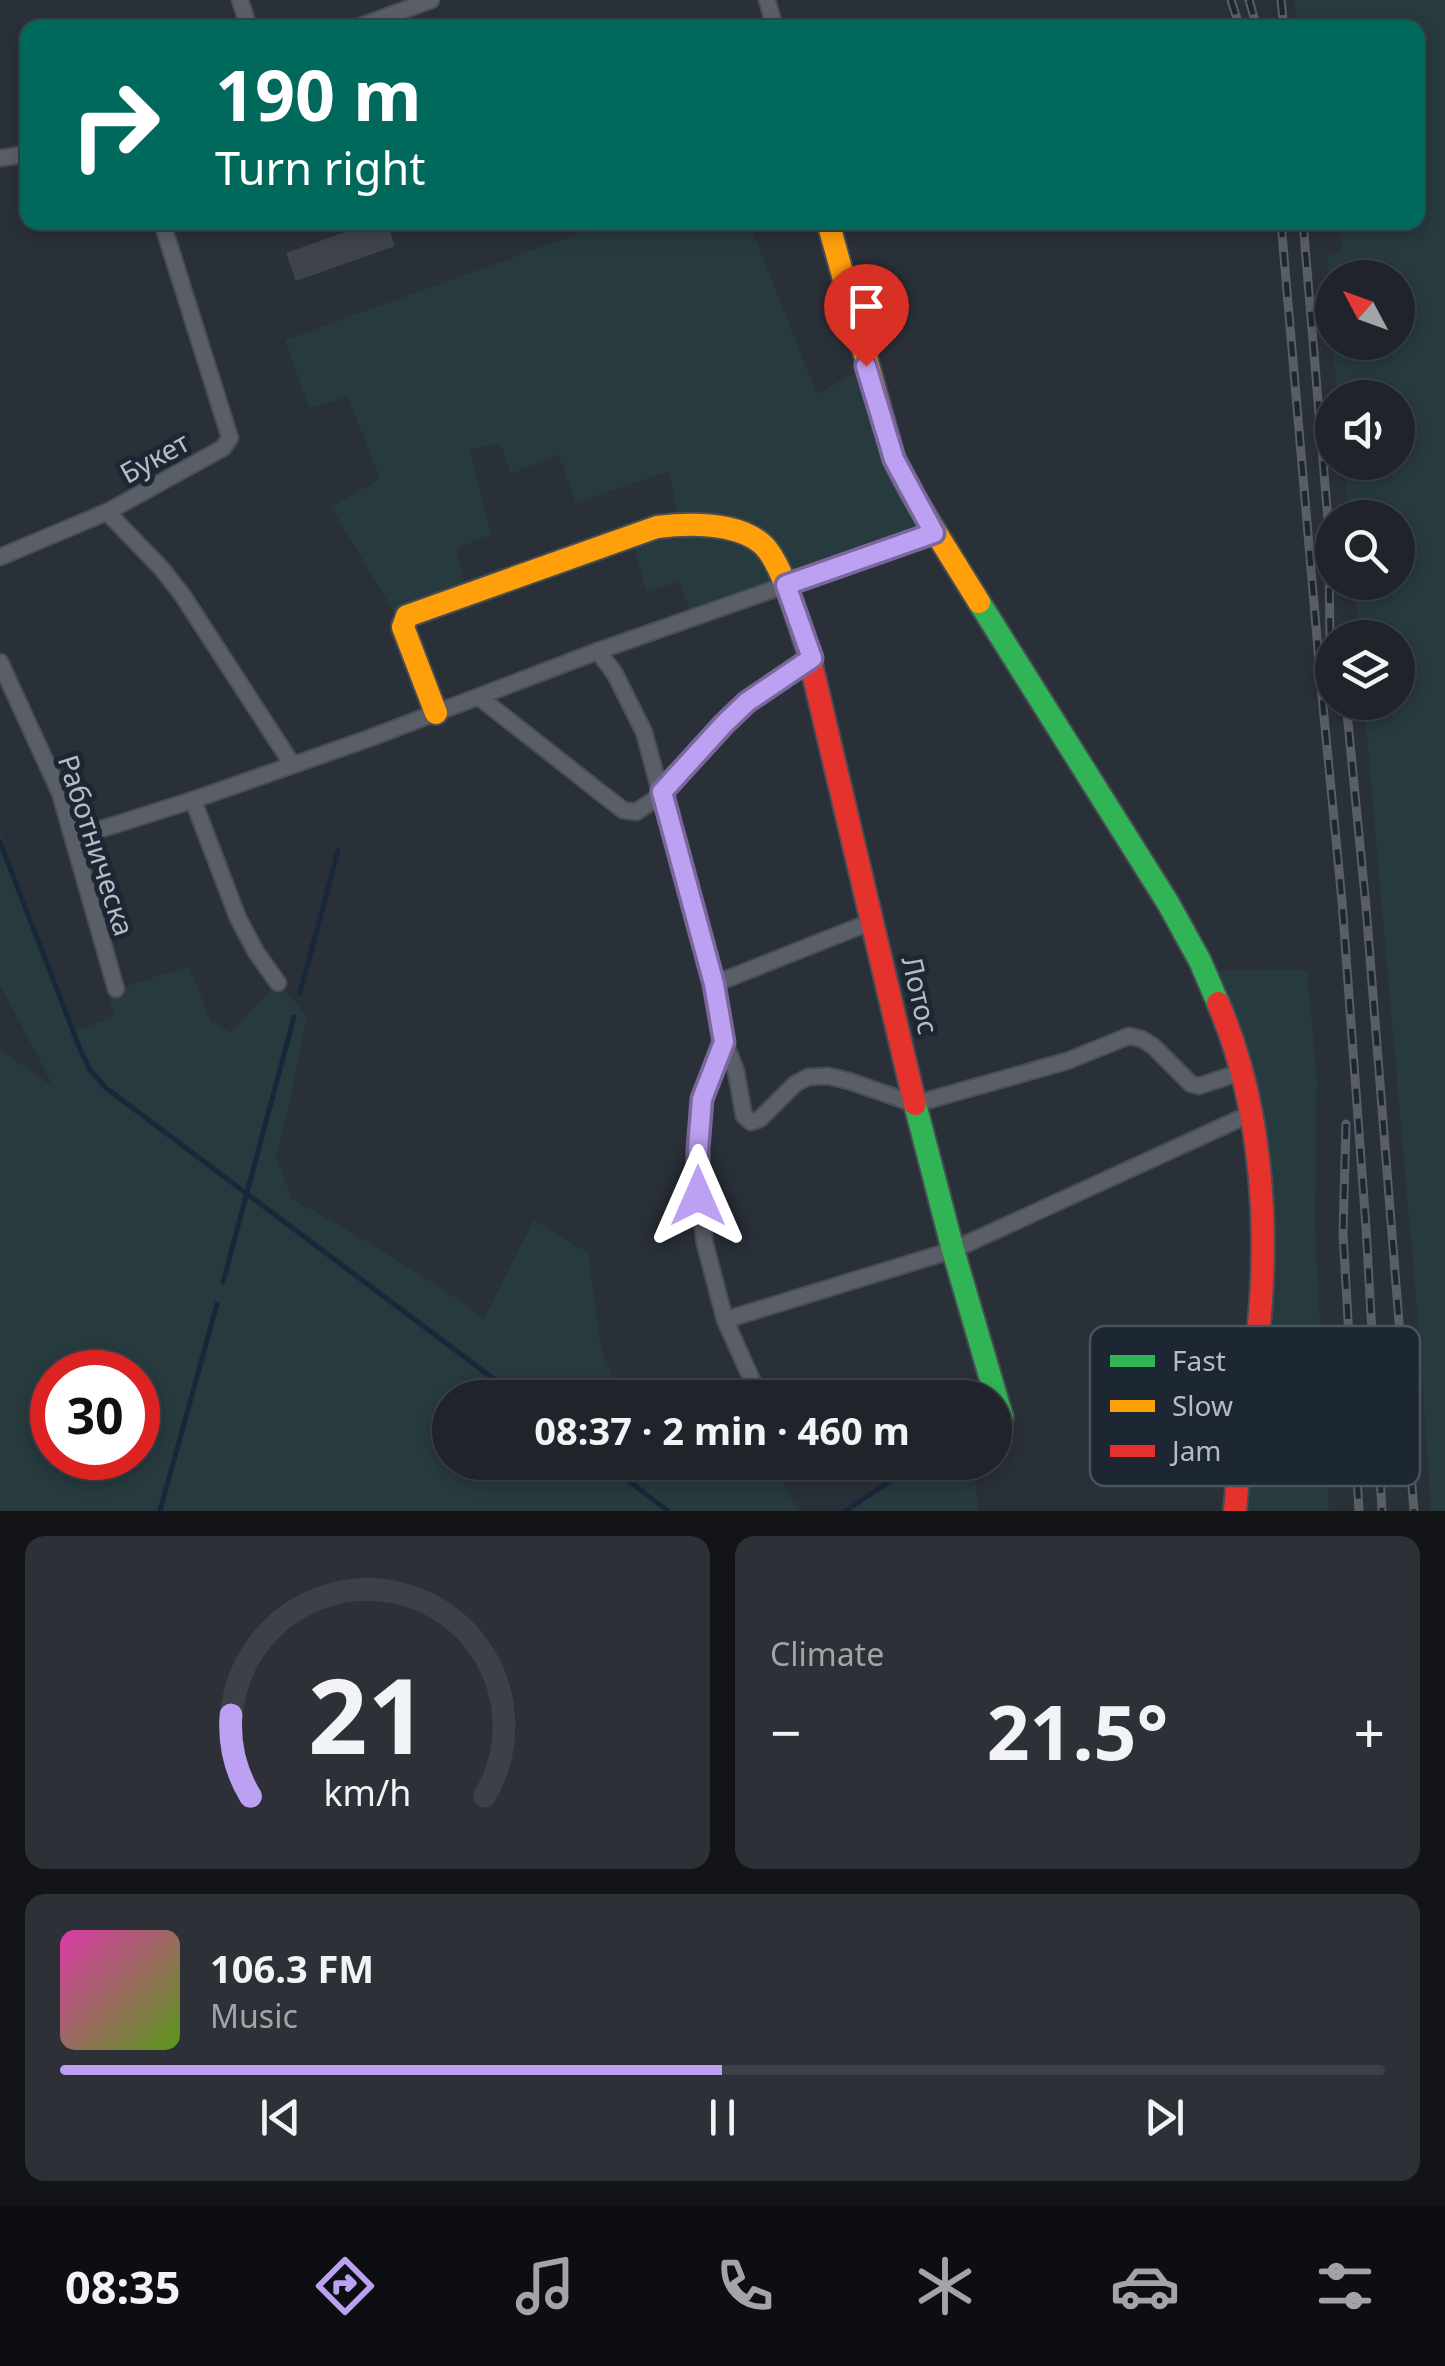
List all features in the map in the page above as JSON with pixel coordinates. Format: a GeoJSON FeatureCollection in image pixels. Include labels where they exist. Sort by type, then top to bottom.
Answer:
{"type":"FeatureCollection","features":[{"type":"Feature","properties":{"kind":"street"},"geometry":{"type":"LineString","coordinates":[[377,20],[431,0]]}},
{"type":"Feature","properties":{"kind":"street","name":"Букет"},"geometry":{"type":"LineString","coordinates":[[0,557],[107,512],[222,448],[230,438],[165,230]]}},
{"type":"Feature","properties":{"kind":"street"},"geometry":{"type":"LineString","coordinates":[[830,230],[894,459],[934,533],[1168,903],[1220,1008],[1241,1072],[1259,1174],[1263,1234],[1258,1326]]}},
{"type":"Feature","properties":{"kind":"street"},"geometry":{"type":"LineString","coordinates":[[107,512],[183,596],[292,764]]}},
{"type":"Feature","properties":{"kind":"street","name":"Лотос"},"geometry":{"type":"LineString","coordinates":[[436,713],[402,627],[407,616],[646,530],[678,524],[712,526],[750,536],[764,545],[786,585],[812,658],[915,1104],[991,1380]]}},
{"type":"Feature","properties":{"kind":"street"},"geometry":{"type":"LineString","coordinates":[[74,838],[370,738],[934,533]]}},
{"type":"Feature","properties":{"kind":"street"},"geometry":{"type":"LineString","coordinates":[[598,652],[615,674],[644,732],[714,984],[724,1042],[736,1071],[744,1116],[752,1122],[760,1120],[795,1084],[808,1077],[849,1081],[915,1104],[1067,1061],[1129,1036],[1142,1038],[1153,1046],[1192,1084],[1200,1086],[1241,1072]]}},
{"type":"Feature","properties":{"kind":"street"},"geometry":{"type":"LineString","coordinates":[[480,697],[623,810],[636,812],[662,792],[747,702],[812,658]]}},
{"type":"Feature","properties":{"kind":"street","name":"Работническа"},"geometry":{"type":"LineString","coordinates":[[0,662],[60,793],[116,990]]}},
{"type":"Feature","properties":{"kind":"street"},"geometry":{"type":"LineString","coordinates":[[193,800],[238,918],[278,983]]}},
{"type":"Feature","properties":{"kind":"street"},"geometry":{"type":"LineString","coordinates":[[714,984],[873,921]]}},
{"type":"Feature","properties":{"kind":"street"},"geometry":{"type":"LineString","coordinates":[[724,1042],[702,1099],[698,1196],[705,1244],[725,1320],[752,1380]]}},
{"type":"Feature","properties":{"kind":"street"},"geometry":{"type":"LineString","coordinates":[[725,1320],[953,1250],[1250,1114]]}},
{"type":"Feature","properties":{"kind":"street"},"geometry":{"type":"LineString","coordinates":[[1235,1511],[1237,1486]]}},
{"type":"Feature","properties":{"kind":"green space"},"geometry":{"type":"Polygon","coordinates":[[[1294,0],[1445,0],[1445,1511],[1431,1511],[1420,1326],[1365,720],[1415,720],[1415,620],[1357,620],[1356,600],[1415,600],[1415,500],[1347,500],[1346,480],[1415,480],[1415,380],[1336,380],[1334,360],[1415,360],[1415,260],[1327,260],[1327,256],[1342,251],[1340,230],[1425,230],[1425,20],[1296,20],[1294,0]]]}},
{"type":"Feature","properties":{"kind":"green space"},"geometry":{"type":"Polygon","coordinates":[[[752,230],[817,394],[866,366],[934,533],[693,618],[679,582],[646,591],[631,536],[678,524],[669,471],[576,503],[558,454],[511,474],[500,443],[470,450],[491,534],[456,549],[468,594],[403,627],[331,507],[380,479],[348,397],[309,408],[285,340],[583,232],[752,230]]]}},
{"type":"Feature","properties":{"kind":"green space"},"geometry":{"type":"Polygon","coordinates":[[[0,833],[74,1032],[114,1016],[108,992],[189,966],[211,1022],[231,1032],[278,983],[307,1016],[276,1156],[292,1199],[390,1256],[484,1318],[534,1220],[588,1253],[601,1349],[615,1380],[432,1380],[432,1480],[781,1480],[798,1511],[0,1511],[0,1050],[54,1087],[0,985],[0,833]]]}},
{"type":"Feature","properties":{"kind":"green space"},"geometry":{"type":"Polygon","coordinates":[[[1307,970],[1317,1079],[1315,1224],[1320,1326],[1248,1326],[1259,1174],[1204,971],[1307,970]]]}},
{"type":"Feature","properties":{"kind":"green space"},"geometry":{"type":"Polygon","coordinates":[[[893,1480],[975,1480],[978,1511],[845,1511],[893,1480]]]}},
{"type":"Feature","properties":{"kind":"green space"},"geometry":{"type":"Polygon","coordinates":[[[1237,1486],[1328,1486],[1329,1511],[1235,1511],[1237,1486]]]}},
{"type":"Feature","properties":{"kind":"building"},"geometry":{"type":"Polygon","coordinates":[[[350,230],[390,230],[395,246],[296,281],[286,253],[350,230]]]}},
{"type":"Feature","properties":{"kind":"waterway"},"geometry":{"type":"LineString","coordinates":[[0,842],[80,1049],[90,1070],[106,1088],[495,1380]]}},
{"type":"Feature","properties":{"kind":"waterway"},"geometry":{"type":"LineString","coordinates":[[300,993],[338,851]]}},
{"type":"Feature","properties":{"kind":"waterway"},"geometry":{"type":"LineString","coordinates":[[223,1282],[294,1017]]}},
{"type":"Feature","properties":{"kind":"waterway"},"geometry":{"type":"LineString","coordinates":[[160,1511],[217,1304]]}},
{"type":"Feature","properties":{"kind":"waterway"},"geometry":{"type":"LineString","coordinates":[[628,1480],[668,1511]]}},
{"type":"Feature","properties":{"kind":"waterway"},"geometry":{"type":"LineString","coordinates":[[845,1511],[891,1481]]}},
{"type":"Feature","properties":{"kind":"railway"},"geometry":{"type":"LineString","coordinates":[[1231,0],[1237,20]]}},
{"type":"Feature","properties":{"kind":"railway"},"geometry":{"type":"LineString","coordinates":[[1249,0],[1255,20]]}},
{"type":"Feature","properties":{"kind":"railway"},"geometry":{"type":"LineString","coordinates":[[1281,0],[1283,20]]}},
{"type":"Feature","properties":{"kind":"railway"},"geometry":{"type":"LineString","coordinates":[[1282,230],[1342,901],[1372,1326]]}},
{"type":"Feature","properties":{"kind":"railway"},"geometry":{"type":"LineString","coordinates":[[1304,230],[1326,500]]}},
{"type":"Feature","properties":{"kind":"railway"},"geometry":{"type":"LineString","coordinates":[[1329,600],[1330,620]]}},
{"type":"Feature","properties":{"kind":"railway"},"geometry":{"type":"LineString","coordinates":[[1348,720],[1399,1326]]}},
{"type":"Feature","properties":{"kind":"railway"},"geometry":{"type":"LineString","coordinates":[[1346,1124],[1343,1233],[1348,1326]]}},
{"type":"Feature","properties":{"kind":"railway"},"geometry":{"type":"LineString","coordinates":[[1358,1486],[1359,1511]]}},
{"type":"Feature","properties":{"kind":"railway"},"geometry":{"type":"LineString","coordinates":[[1381,1486],[1382,1511]]}},
{"type":"Feature","properties":{"kind":"railway"},"geometry":{"type":"LineString","coordinates":[[1412,1486],[1414,1511]]}},
{"type":"Feature","properties":{"kind":"traffic: fast"},"geometry":{"type":"LineString","coordinates":[[979,602],[1168,903],[1218,1003]]}},
{"type":"Feature","properties":{"kind":"traffic: fast"},"geometry":{"type":"LineString","coordinates":[[915,1104],[991,1380]]}},
{"type":"Feature","properties":{"kind":"traffic: slow"},"geometry":{"type":"LineString","coordinates":[[830,230],[894,459],[979,602]]}},
{"type":"Feature","properties":{"kind":"traffic: slow"},"geometry":{"type":"LineString","coordinates":[[436,713],[403,627],[407,616],[657,527],[726,528],[762,544],[783,578],[808,651]]}},
{"type":"Feature","properties":{"kind":"traffic: jam"},"geometry":{"type":"LineString","coordinates":[[808,651],[915,1104]]}},
{"type":"Feature","properties":{"kind":"traffic: jam"},"geometry":{"type":"LineString","coordinates":[[1218,1003],[1245,1084],[1254,1127],[1262,1214],[1259,1326]]}},
{"type":"Feature","properties":{"kind":"traffic: jam"},"geometry":{"type":"LineString","coordinates":[[1235,1511],[1237,1486]]}},
{"type":"Feature","properties":{"kind":"route"},"geometry":{"type":"LineString","coordinates":[[698,1196],[702,1099],[724,1042],[714,984],[662,792],[747,702],[812,658],[786,585],[934,533],[894,459],[866,366]]}}]}
